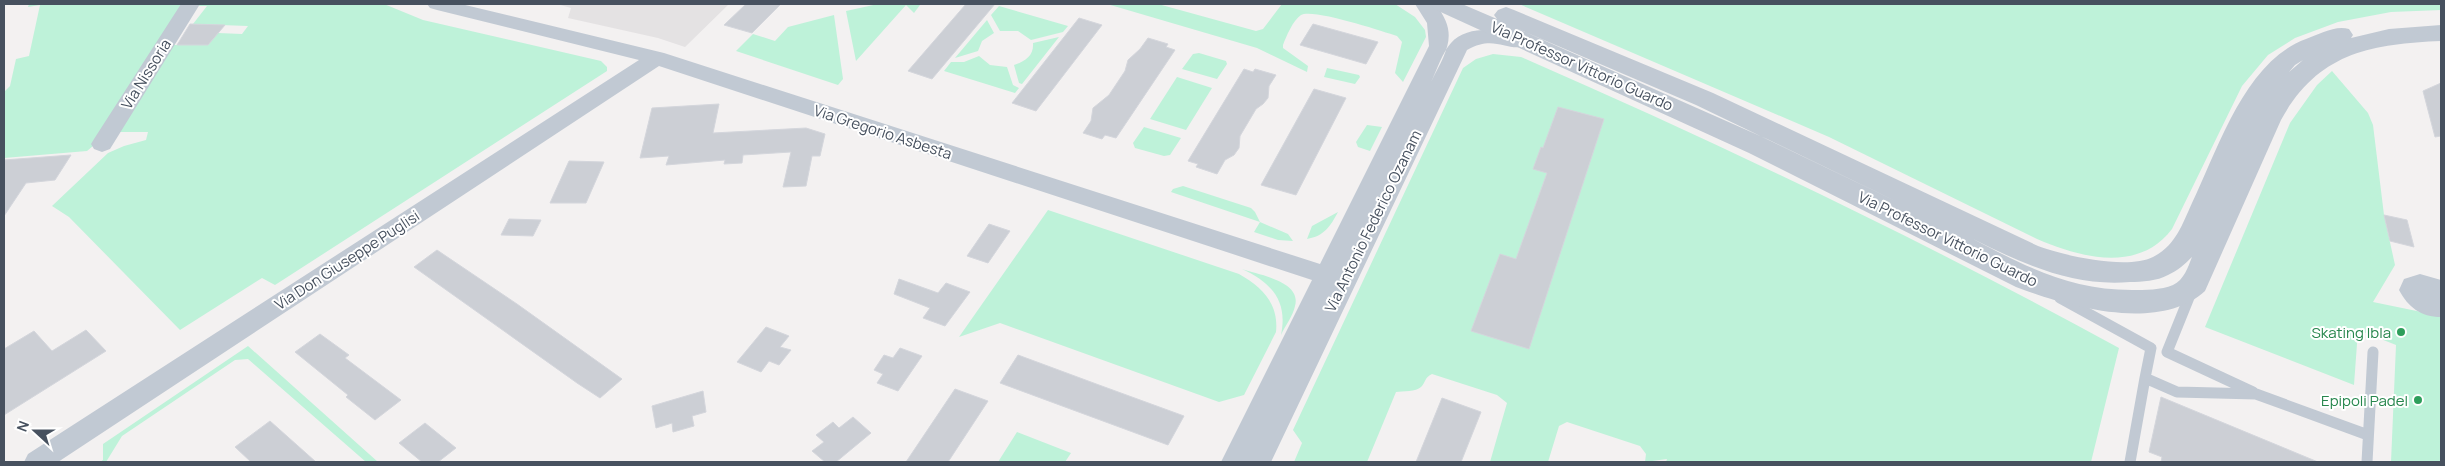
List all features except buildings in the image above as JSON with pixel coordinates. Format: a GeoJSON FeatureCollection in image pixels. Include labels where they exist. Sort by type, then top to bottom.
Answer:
{"type":"FeatureCollection","features":[{"type":"Feature","properties":{"kind":"street","name":"Via Nissoria"},"geometry":{"type":"LineString","coordinates":[[102,144],[190,4]]}},
{"type":"Feature","properties":{"kind":"street","name":"Via Gregorio Asbesta"},"geometry":{"type":"LineString","coordinates":[[437,4],[657,58],[1335,278]]}},
{"type":"Feature","properties":{"kind":"street","name":"Via Antonio Federico Ozanam"},"geometry":{"type":"LineString","coordinates":[[1258,462],[1335,278],[1439,46],[1438,20],[1424,4]]}},
{"type":"Feature","properties":{"kind":"street","name":"Via Professor Vittorio Guardo"},"geometry":{"type":"LineString","coordinates":[[1442,4],[1758,146],[1929,229],[2026,279],[2083,298],[2114,302],[2152,301],[2183,294],[2195,284]]}},
{"type":"Feature","properties":{"kind":"street","name":"Via Professor Vittorio Guardo"},"geometry":{"type":"LineString","coordinates":[[1476,4],[1613,58],[1748,117],[2028,254],[2058,265],[2110,273],[2157,268],[2186,247],[2252,102],[2286,59],[2305,48],[2364,28],[2403,21],[2441,20]]}},
{"type":"Feature","properties":{"kind":"street"},"geometry":{"type":"LineString","coordinates":[[2195,284],[2269,117],[2287,92],[2307,70],[2332,54],[2369,42],[2426,33],[2441,33]]}},
{"type":"Feature","properties":{"kind":"street","name":"Via Antonio Federico Ozanam"},"geometry":{"type":"LineString","coordinates":[[1234,462],[1459,46],[1476,37],[1490,35],[1506,37],[1528,44]]}},
{"type":"Feature","properties":{"kind":"street","name":"Via Don Giuseppe Puglisi"},"geometry":{"type":"LineString","coordinates":[[37,462],[657,58]]}},
{"type":"Feature","properties":{"kind":"street"},"geometry":{"type":"LineString","coordinates":[[2441,291],[2426,284],[2417,283],[2412,285],[2411,290],[2420,302],[2441,308]]}},
{"type":"Feature","properties":{"kind":"lane"},"geometry":{"type":"LineString","coordinates":[[2026,279],[2151,348],[2130,462]]}},
{"type":"Feature","properties":{"kind":"lane"},"geometry":{"type":"LineString","coordinates":[[2195,284],[2167,352],[2256,394],[2368,435]]}},
{"type":"Feature","properties":{"kind":"lane"},"geometry":{"type":"LineString","coordinates":[[2367,462],[2373,352]]}},
{"type":"Feature","properties":{"kind":"lane"},"geometry":{"type":"LineString","coordinates":[[2145,378],[2177,392],[2256,394]]}},
{"type":"Feature","properties":{"kind":"shaded area"},"geometry":{"type":"Polygon","coordinates":[[[557,4],[729,4],[685,47],[658,38],[568,18],[571,8],[557,4]]]}},
{"type":"Feature","properties":{"kind":"green space"},"geometry":{"type":"Polygon","coordinates":[[[29,4],[184,4],[93,146],[87,151],[4,158],[4,92],[10,86],[16,59],[29,56],[40,5],[28,7],[29,4]]]}},
{"type":"Feature","properties":{"kind":"green space"},"geometry":{"type":"Polygon","coordinates":[[[196,4],[384,4],[423,20],[601,61],[607,67],[607,71],[275,285],[262,278],[180,330],[69,217],[52,206],[108,153],[146,140],[148,132],[118,132],[169,45],[208,45],[218,33],[242,34],[248,26],[193,24],[207,6],[195,6],[196,4]]]}},
{"type":"Feature","properties":{"kind":"green space"},"geometry":{"type":"Polygon","coordinates":[[[878,4],[920,5],[914,13],[906,5],[856,61],[846,11],[878,4]]]}},
{"type":"Feature","properties":{"kind":"green space"},"geometry":{"type":"Polygon","coordinates":[[[1107,4],[1158,4],[1256,31],[1263,29],[1282,4],[1395,4],[1415,17],[1425,30],[1426,37],[1403,82],[1395,73],[1402,42],[1397,36],[1332,17],[1301,15],[1290,29],[1283,48],[1308,66],[1307,72],[1257,48],[1107,4]]]}},
{"type":"Feature","properties":{"kind":"green space"},"geometry":{"type":"Polygon","coordinates":[[[1519,4],[2441,4],[2441,10],[2391,12],[2338,22],[2295,38],[2268,55],[2242,86],[2172,229],[2159,243],[2143,252],[2126,257],[2109,258],[2072,252],[2037,239],[1829,137],[1519,4]]]}},
{"type":"Feature","properties":{"kind":"green space"},"geometry":{"type":"Polygon","coordinates":[[[999,6],[1068,26],[1063,32],[1031,40],[1018,31],[1000,31],[991,15],[999,6]]]}},
{"type":"Feature","properties":{"kind":"green space"},"geometry":{"type":"Polygon","coordinates":[[[834,15],[843,79],[838,85],[736,51],[753,34],[775,41],[788,27],[834,15]]]}},
{"type":"Feature","properties":{"kind":"green space"},"geometry":{"type":"Polygon","coordinates":[[[987,20],[994,33],[982,41],[978,51],[955,58],[987,20]]]}},
{"type":"Feature","properties":{"kind":"green space"},"geometry":{"type":"Polygon","coordinates":[[[1059,37],[1022,84],[1019,83],[1014,65],[1022,62],[1030,55],[1033,43],[1059,37]]]}},
{"type":"Feature","properties":{"kind":"green space"},"geometry":{"type":"Polygon","coordinates":[[[1199,53],[1226,61],[1227,64],[1217,79],[1182,69],[1193,54],[1199,53]]]}},
{"type":"Feature","properties":{"kind":"green space"},"geometry":{"type":"Polygon","coordinates":[[[1493,54],[1521,57],[1748,160],[1898,232],[2119,348],[2091,462],[1666,462],[1667,459],[1645,462],[1646,454],[1640,446],[1567,422],[1559,426],[1548,462],[1490,462],[1507,403],[1497,395],[1432,374],[1419,389],[1396,392],[1367,462],[1294,462],[1302,443],[1293,430],[1463,68],[1476,59],[1493,54]]]}},
{"type":"Feature","properties":{"kind":"green space"},"geometry":{"type":"Polygon","coordinates":[[[979,56],[990,65],[1007,67],[1013,85],[1019,88],[1015,93],[944,71],[951,62],[964,62],[979,56]]]}},
{"type":"Feature","properties":{"kind":"green space"},"geometry":{"type":"Polygon","coordinates":[[[1327,68],[1359,75],[1360,77],[1355,84],[1324,77],[1327,68]]]}},
{"type":"Feature","properties":{"kind":"green space"},"geometry":{"type":"Polygon","coordinates":[[[2332,71],[2368,113],[2373,125],[2384,215],[2395,265],[2373,302],[2441,316],[2441,462],[2391,462],[2396,345],[2358,330],[2354,385],[2205,327],[2290,123],[2317,85],[2332,71]]]}},
{"type":"Feature","properties":{"kind":"green space"},"geometry":{"type":"Polygon","coordinates":[[[1177,77],[1212,88],[1186,130],[1150,119],[1177,77]]]}},
{"type":"Feature","properties":{"kind":"green space"},"geometry":{"type":"Polygon","coordinates":[[[1367,125],[1382,127],[1370,151],[1358,147],[1356,142],[1367,125]]]}},
{"type":"Feature","properties":{"kind":"green space"},"geometry":{"type":"Polygon","coordinates":[[[1144,127],[1181,138],[1170,155],[1164,156],[1135,148],[1133,143],[1144,127]]]}},
{"type":"Feature","properties":{"kind":"green space"},"geometry":{"type":"Polygon","coordinates":[[[1183,186],[1251,208],[1260,222],[1171,192],[1173,189],[1183,186]]]}},
{"type":"Feature","properties":{"kind":"green space"},"geometry":{"type":"Polygon","coordinates":[[[1048,210],[1239,274],[1262,291],[1275,313],[1276,332],[1244,395],[1219,402],[1000,323],[959,337],[1048,210]]]}},
{"type":"Feature","properties":{"kind":"green space"},"geometry":{"type":"Polygon","coordinates":[[[1338,212],[1326,230],[1318,236],[1307,239],[1312,226],[1338,212]]]}},
{"type":"Feature","properties":{"kind":"green space"},"geometry":{"type":"Polygon","coordinates":[[[1260,222],[1288,234],[1293,241],[1278,240],[1254,232],[1260,222]]]}},
{"type":"Feature","properties":{"kind":"green space"},"geometry":{"type":"Polygon","coordinates":[[[1242,269],[1278,280],[1292,291],[1295,297],[1294,310],[1281,335],[1282,312],[1275,294],[1262,280],[1242,269]]]}},
{"type":"Feature","properties":{"kind":"green space"},"geometry":{"type":"Polygon","coordinates":[[[248,346],[378,462],[366,462],[248,359],[235,360],[122,436],[106,462],[100,462],[103,460],[103,444],[248,346]]]}},
{"type":"Feature","properties":{"kind":"green space"},"geometry":{"type":"Polygon","coordinates":[[[1017,432],[1071,453],[1065,462],[998,462],[1017,432]]]}},
{"type":"Feature","properties":{"kind":"place","name":"Skating Ibla"},"geometry":{"type":"Point","coordinates":[2401,332]}},
{"type":"Feature","properties":{"kind":"place","name":"Epipoli Padel"},"geometry":{"type":"Point","coordinates":[2418,400]}}]}
